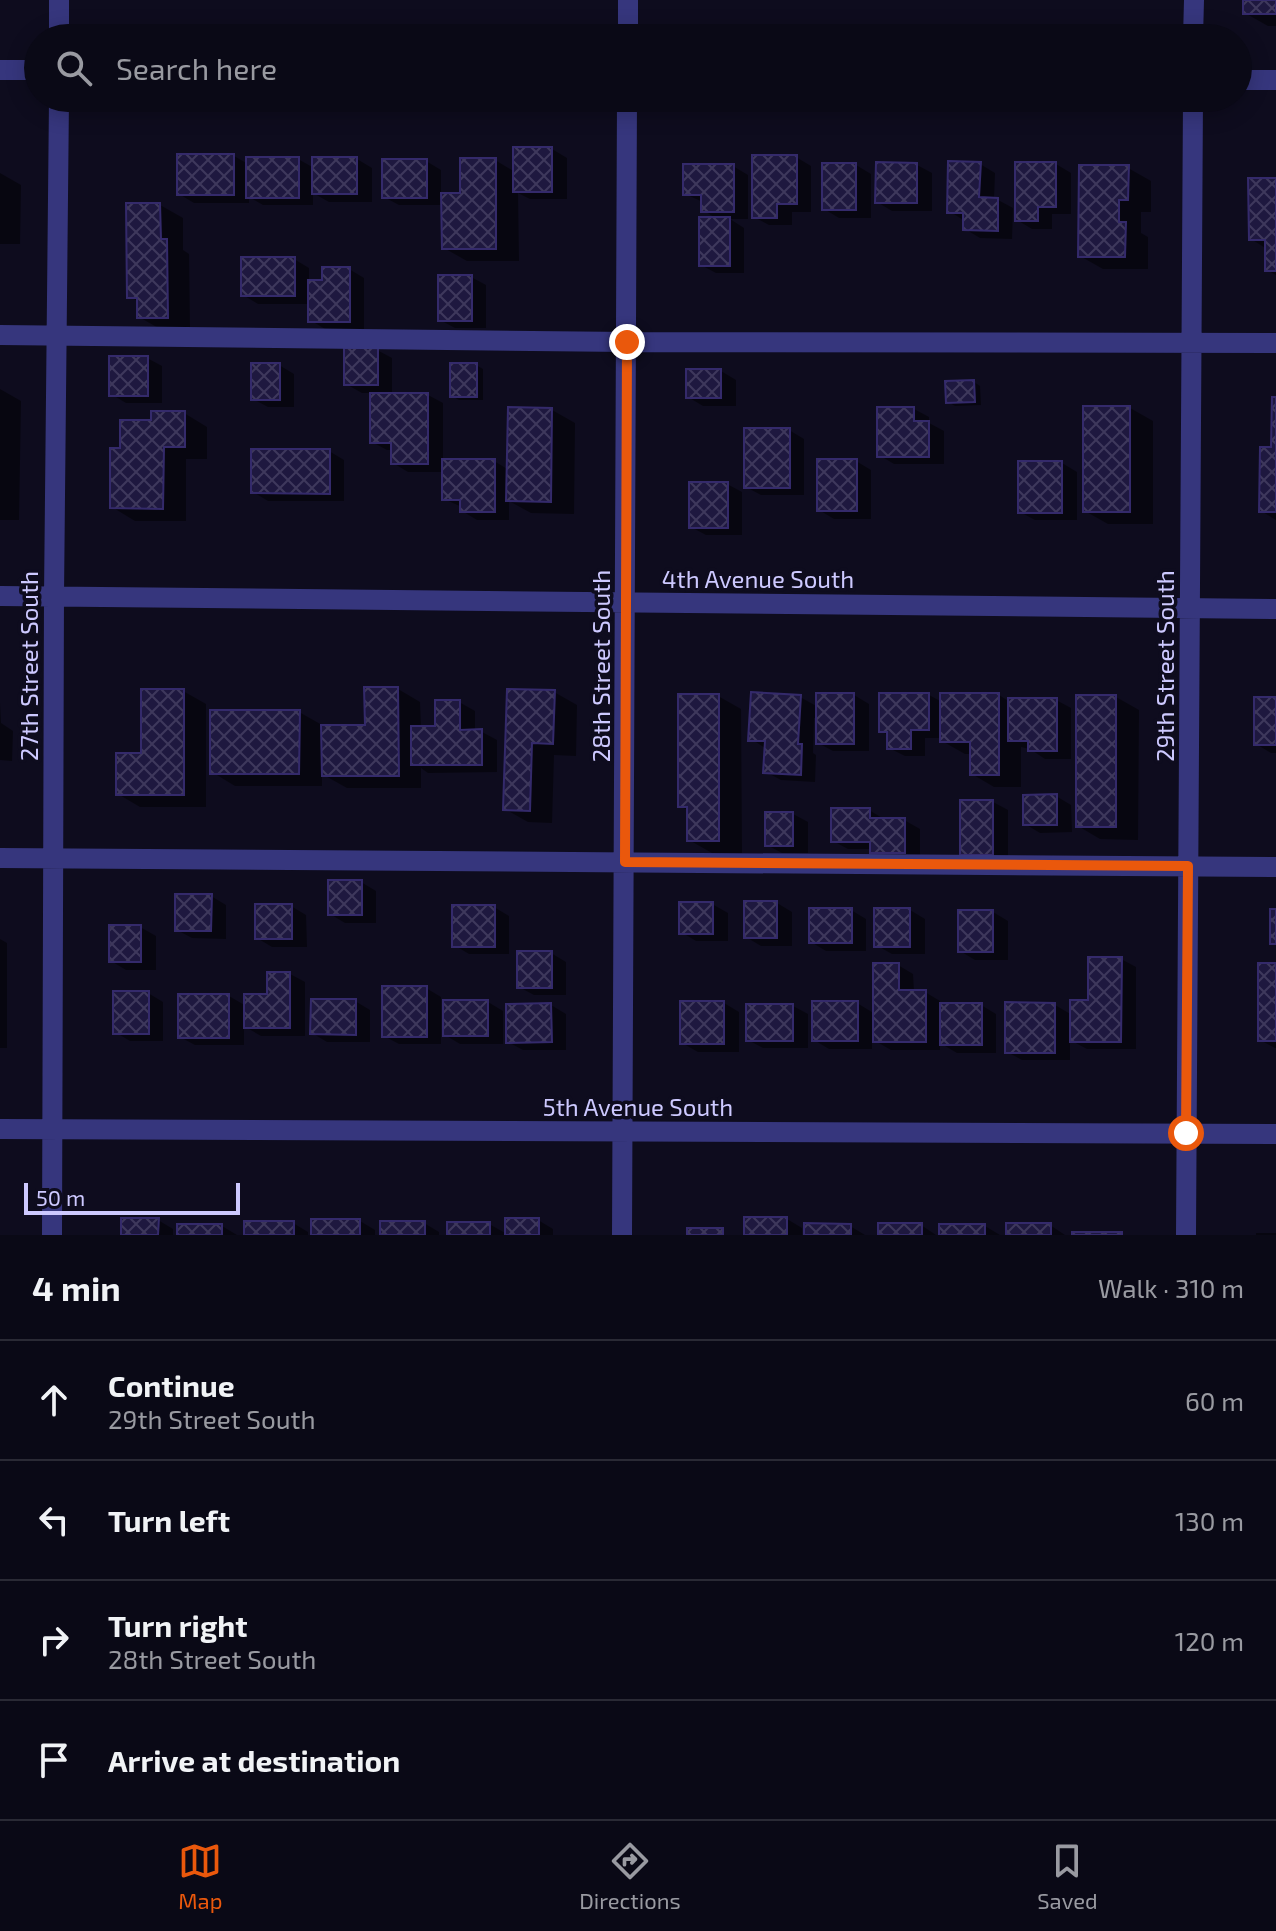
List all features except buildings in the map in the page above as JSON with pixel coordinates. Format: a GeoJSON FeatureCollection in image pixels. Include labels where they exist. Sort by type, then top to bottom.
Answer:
{"type":"FeatureCollection","features":[{"type":"Feature","properties":{"kind":"street"},"geometry":{"type":"LineString","coordinates":[[59,0],[59,24]]}},
{"type":"Feature","properties":{"kind":"street"},"geometry":{"type":"LineString","coordinates":[[628,0],[628,24]]}},
{"type":"Feature","properties":{"kind":"street"},"geometry":{"type":"LineString","coordinates":[[1193,24],[1194,0]]}},
{"type":"Feature","properties":{"kind":"street"},"geometry":{"type":"LineString","coordinates":[[0,70],[24,70]]}},
{"type":"Feature","properties":{"kind":"street"},"geometry":{"type":"LineString","coordinates":[[1252,80],[1276,80]]}},
{"type":"Feature","properties":{"kind":"street","name":"27th Street South"},"geometry":{"type":"LineString","coordinates":[[52,1235],[59,112]]}},
{"type":"Feature","properties":{"kind":"street","name":"28th Street South"},"geometry":{"type":"LineString","coordinates":[[622,1235],[627,112]]}},
{"type":"Feature","properties":{"kind":"street","name":"29th Street South"},"geometry":{"type":"LineString","coordinates":[[1186,1235],[1193,112]]}},
{"type":"Feature","properties":{"kind":"street"},"geometry":{"type":"LineString","coordinates":[[0,335],[627,342],[1276,343]]}},
{"type":"Feature","properties":{"kind":"street","name":"4th Avenue South"},"geometry":{"type":"LineString","coordinates":[[0,596],[1276,609]]}},
{"type":"Feature","properties":{"kind":"street"},"geometry":{"type":"LineString","coordinates":[[0,858],[1276,867]]}},
{"type":"Feature","properties":{"kind":"street","name":"5th Avenue South"},"geometry":{"type":"LineString","coordinates":[[0,1129],[1276,1134]]}},
{"type":"Feature","properties":{"kind":"route"},"geometry":{"type":"LineString","coordinates":[[627,342],[625,862],[1188,866],[1186,1133]]}}]}
